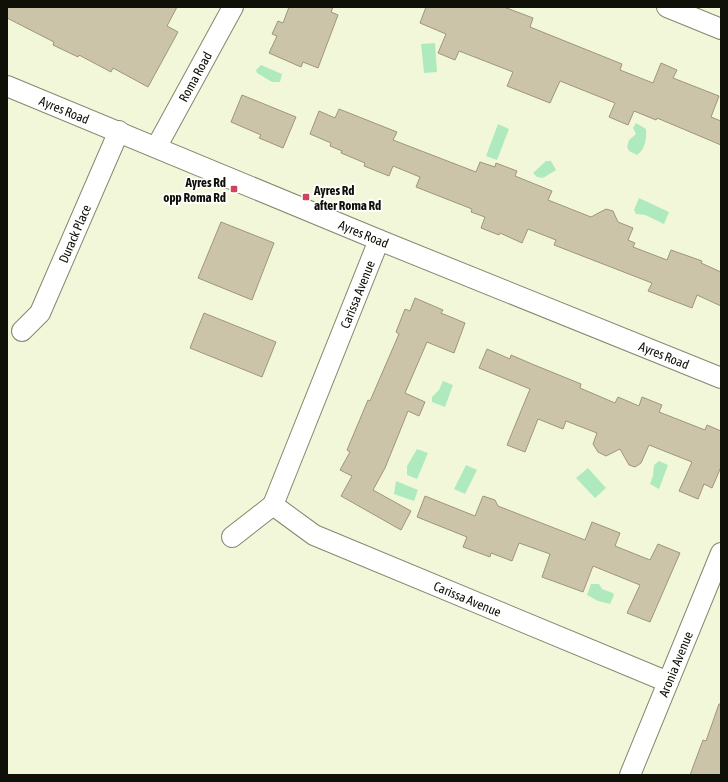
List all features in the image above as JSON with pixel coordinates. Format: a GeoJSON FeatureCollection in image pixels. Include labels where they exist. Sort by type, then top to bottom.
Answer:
{"type":"FeatureCollection","features":[{"type":"Feature","properties":{"kind":"street","name":"Roma Road"},"geometry":{"type":"LineString","coordinates":[[157,146],[233,7]]}},
{"type":"Feature","properties":{"kind":"street"},"geometry":{"type":"LineString","coordinates":[[667,7],[721,29]]}},
{"type":"Feature","properties":{"kind":"street","name":"Ayres Road"},"geometry":{"type":"LineString","coordinates":[[7,86],[157,146],[379,240],[721,378]]}},
{"type":"Feature","properties":{"kind":"street","name":"Durack Place"},"geometry":{"type":"LineString","coordinates":[[22,331],[40,313],[119,131]]}},
{"type":"Feature","properties":{"kind":"street","name":"Carissa Avenue"},"geometry":{"type":"LineString","coordinates":[[379,240],[273,505],[314,535],[668,682]]}},
{"type":"Feature","properties":{"kind":"street"},"geometry":{"type":"LineString","coordinates":[[232,537],[273,505]]}},
{"type":"Feature","properties":{"kind":"street","name":"Aronia Avenue"},"geometry":{"type":"LineString","coordinates":[[630,775],[721,553]]}},
{"type":"Feature","properties":{"kind":"shaded area"},"geometry":{"type":"Polygon","coordinates":[[[435,43],[437,72],[424,73],[421,44],[435,43]]]}},
{"type":"Feature","properties":{"kind":"shaded area"},"geometry":{"type":"Polygon","coordinates":[[[261,65],[282,74],[280,82],[272,82],[257,73],[256,70],[261,65]]]}},
{"type":"Feature","properties":{"kind":"shaded area"},"geometry":{"type":"Polygon","coordinates":[[[636,123],[646,129],[646,140],[644,147],[637,155],[629,151],[627,147],[629,140],[636,134],[633,128],[636,123]]]}},
{"type":"Feature","properties":{"kind":"shaded area"},"geometry":{"type":"Polygon","coordinates":[[[498,124],[509,129],[497,160],[486,156],[498,124]]]}},
{"type":"Feature","properties":{"kind":"shaded area"},"geometry":{"type":"Polygon","coordinates":[[[546,161],[551,161],[556,170],[543,178],[537,177],[533,173],[546,161]]]}},
{"type":"Feature","properties":{"kind":"shaded area"},"geometry":{"type":"Polygon","coordinates":[[[639,198],[669,212],[664,224],[645,215],[636,214],[634,210],[639,198]]]}},
{"type":"Feature","properties":{"kind":"shaded area"},"geometry":{"type":"Polygon","coordinates":[[[443,381],[453,385],[445,407],[432,402],[432,397],[439,390],[443,381]]]}},
{"type":"Feature","properties":{"kind":"shaded area"},"geometry":{"type":"Polygon","coordinates":[[[417,449],[428,453],[417,479],[407,475],[407,466],[417,449]]]}},
{"type":"Feature","properties":{"kind":"shaded area"},"geometry":{"type":"Polygon","coordinates":[[[659,461],[668,465],[659,489],[650,484],[653,476],[654,465],[659,461]]]}},
{"type":"Feature","properties":{"kind":"shaded area"},"geometry":{"type":"Polygon","coordinates":[[[466,465],[477,470],[465,494],[454,489],[466,465]]]}},
{"type":"Feature","properties":{"kind":"shaded area"},"geometry":{"type":"Polygon","coordinates":[[[588,468],[606,488],[595,498],[576,478],[588,468]]]}},
{"type":"Feature","properties":{"kind":"shaded area"},"geometry":{"type":"Polygon","coordinates":[[[396,481],[418,490],[414,501],[394,494],[396,481]]]}},
{"type":"Feature","properties":{"kind":"shaded area"},"geometry":{"type":"Polygon","coordinates":[[[591,584],[599,584],[602,589],[613,593],[614,595],[610,604],[598,601],[587,595],[591,584]]]}},
{"type":"Feature","properties":{"kind":"building"},"geometry":{"type":"Polygon","coordinates":[[[7,7],[177,7],[167,26],[178,32],[148,87],[113,68],[111,72],[79,55],[78,57],[53,45],[54,42],[7,18],[7,7]]]}},
{"type":"Feature","properties":{"kind":"building"},"geometry":{"type":"Polygon","coordinates":[[[289,7],[333,7],[331,12],[338,15],[318,68],[303,62],[301,67],[269,53],[277,36],[272,34],[278,21],[283,23],[289,7]]]}},
{"type":"Feature","properties":{"kind":"building"},"geometry":{"type":"Polygon","coordinates":[[[426,7],[504,7],[533,18],[530,27],[622,64],[620,70],[653,83],[661,63],[677,70],[673,78],[719,96],[711,117],[721,121],[721,145],[657,118],[656,120],[634,111],[628,125],[609,117],[615,103],[560,81],[550,103],[507,86],[513,72],[459,51],[455,60],[438,53],[446,34],[420,23],[426,7]]]}},
{"type":"Feature","properties":{"kind":"building"},"geometry":{"type":"Polygon","coordinates":[[[242,95],[296,117],[283,148],[259,138],[261,135],[231,122],[242,95]]]}},
{"type":"Feature","properties":{"kind":"building"},"geometry":{"type":"Polygon","coordinates":[[[339,109],[397,132],[393,140],[476,172],[480,162],[495,167],[496,163],[517,171],[515,176],[552,191],[548,200],[591,217],[606,209],[613,211],[618,222],[633,228],[628,240],[635,243],[633,247],[667,260],[671,250],[702,261],[701,263],[721,272],[721,306],[697,295],[692,308],[648,291],[652,283],[554,245],[556,240],[528,229],[522,243],[500,233],[499,235],[481,228],[485,217],[471,212],[472,209],[416,187],[420,177],[393,166],[389,176],[364,166],[365,163],[341,153],[342,151],[330,146],[331,143],[310,134],[319,111],[335,118],[339,109]]]}},
{"type":"Feature","properties":{"kind":"building"},"geometry":{"type":"Polygon","coordinates":[[[221,222],[274,243],[252,300],[198,278],[221,222]]]}},
{"type":"Feature","properties":{"kind":"building"},"geometry":{"type":"Polygon","coordinates":[[[415,298],[443,310],[441,313],[465,323],[454,353],[427,342],[405,393],[425,402],[419,416],[408,411],[385,468],[373,490],[411,511],[401,530],[341,496],[352,476],[340,470],[350,452],[347,450],[368,400],[370,401],[399,334],[396,332],[405,309],[410,311],[415,298]]]}},
{"type":"Feature","properties":{"kind":"building"},"geometry":{"type":"Polygon","coordinates":[[[204,313],[276,342],[262,377],[190,348],[204,313]]]}},
{"type":"Feature","properties":{"kind":"building"},"geometry":{"type":"Polygon","coordinates":[[[487,349],[510,359],[511,355],[581,384],[580,388],[615,403],[618,397],[639,406],[642,397],[662,405],[659,412],[705,430],[707,425],[721,431],[721,467],[712,488],[704,484],[698,499],[679,491],[692,462],[649,445],[641,463],[635,467],[629,465],[620,449],[606,456],[598,452],[593,444],[597,433],[566,421],[563,429],[538,419],[525,452],[507,445],[530,389],[479,368],[487,349]]]}},
{"type":"Feature","properties":{"kind":"building"},"geometry":{"type":"Polygon","coordinates":[[[425,496],[475,516],[483,496],[495,500],[498,506],[585,540],[592,522],[620,533],[615,546],[650,560],[658,544],[680,553],[650,622],[627,613],[640,585],[593,566],[583,592],[542,577],[550,554],[519,543],[512,561],[491,553],[490,557],[463,547],[467,537],[417,517],[425,496]]]}},
{"type":"Feature","properties":{"kind":"building"},"geometry":{"type":"Polygon","coordinates":[[[719,704],[721,704],[721,775],[690,775],[703,740],[706,741],[719,704]]]}},
{"type":"Feature","properties":{"kind":"place","name":"Ayres Rd opp Roma Rd"},"geometry":{"type":"Point","coordinates":[234,189]}},
{"type":"Feature","properties":{"kind":"place","name":"Ayres Rd after Roma Rd"},"geometry":{"type":"Point","coordinates":[306,197]}}]}
